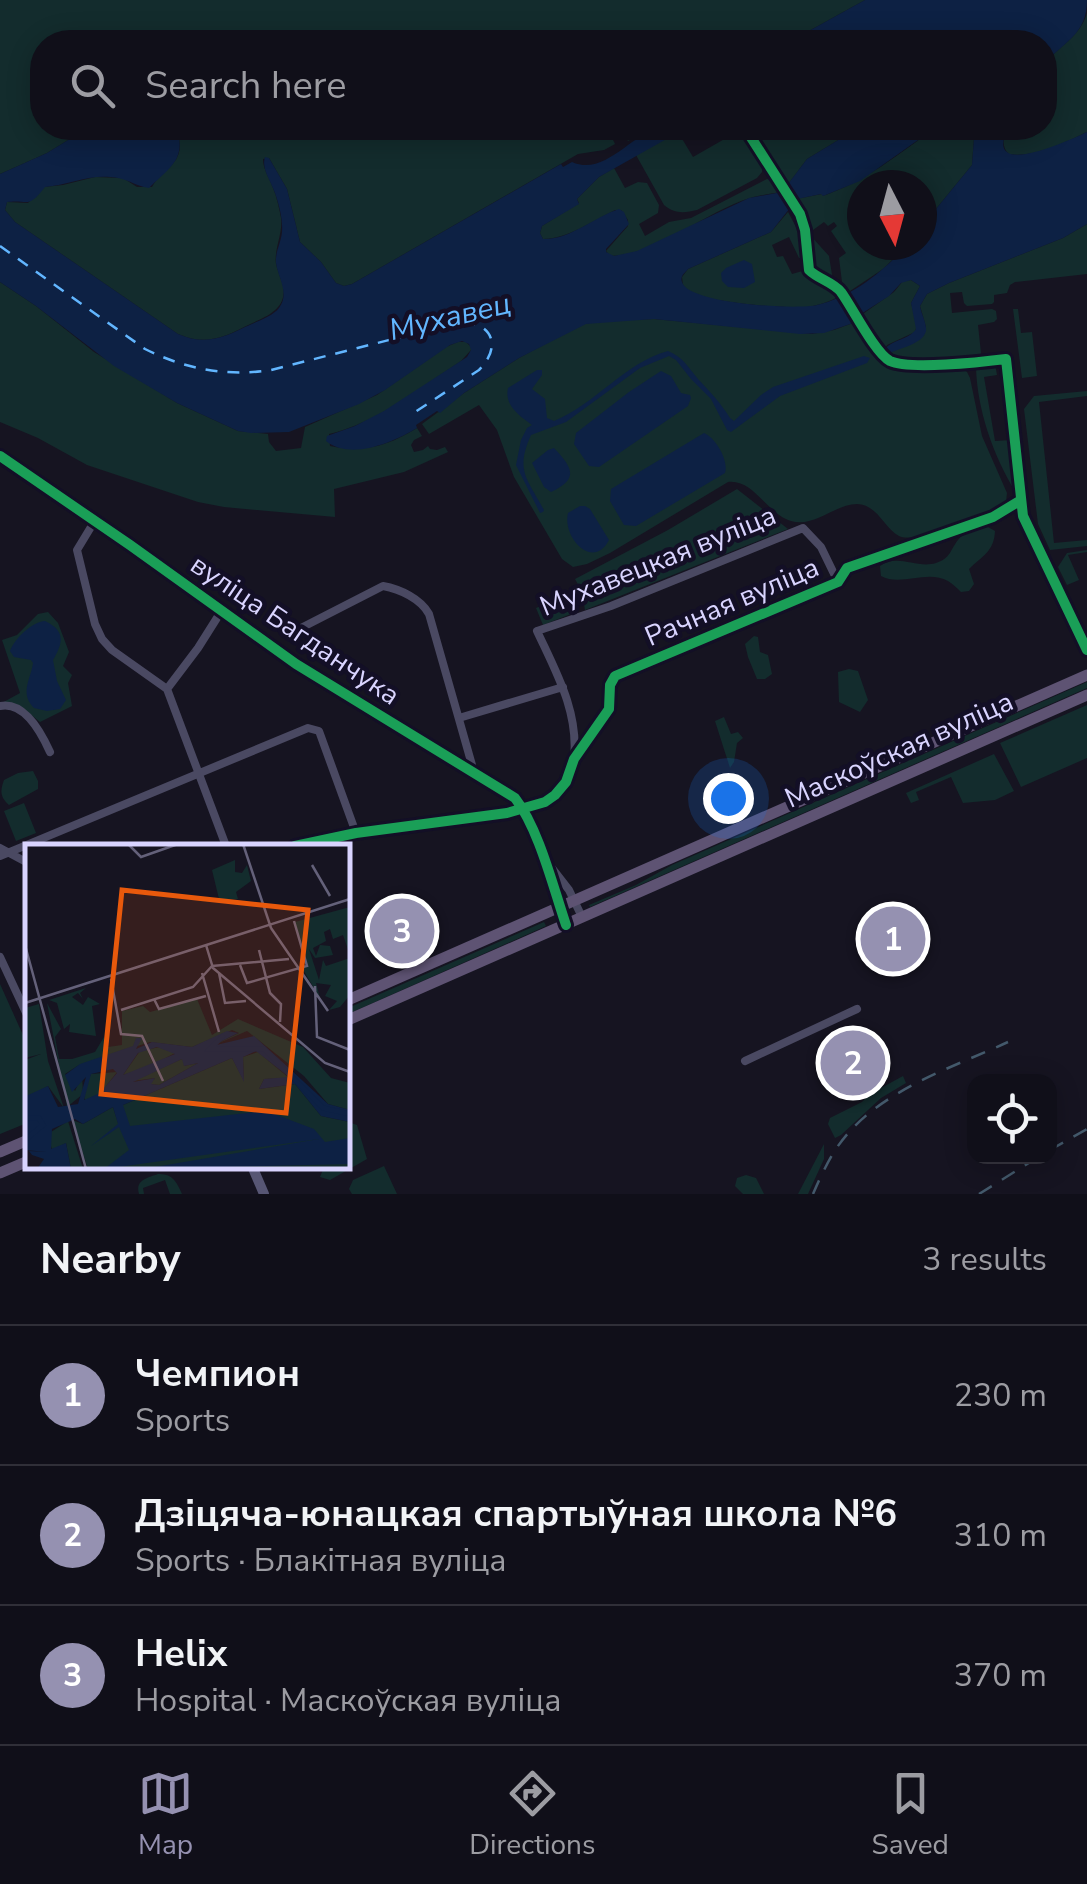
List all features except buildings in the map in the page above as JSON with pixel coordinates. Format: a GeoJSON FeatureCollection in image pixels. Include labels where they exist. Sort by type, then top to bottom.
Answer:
{"type":"FeatureCollection","features":[{"type":"Feature","properties":{"kind":"main road","name":"Маскоўская вуліца"},"geometry":{"type":"LineString","coordinates":[[350,999],[1087,675]]}},
{"type":"Feature","properties":{"kind":"main road","name":"Маскоўская вуліца"},"geometry":{"type":"LineString","coordinates":[[350,1019],[1087,695]]}},
{"type":"Feature","properties":{"kind":"main road"},"geometry":{"type":"LineString","coordinates":[[0,1152],[25,1141]]}},
{"type":"Feature","properties":{"kind":"main road"},"geometry":{"type":"LineString","coordinates":[[0,1173],[25,1162]]}},
{"type":"Feature","properties":{"kind":"main road"},"geometry":{"type":"LineString","coordinates":[[253,1169],[264,1194]]}},
{"type":"Feature","properties":{"kind":"street"},"geometry":{"type":"LineString","coordinates":[[753,140],[795,207],[804,230],[810,270],[840,291],[863,329],[890,361],[946,364],[1006,360],[1024,516],[1087,650]]}},
{"type":"Feature","properties":{"kind":"street","name":"вуліца Багданчука"},"geometry":{"type":"LineString","coordinates":[[0,456],[296,664],[515,798],[542,856],[566,925]]}},
{"type":"Feature","properties":{"kind":"street","name":"Рачная вуліца"},"geometry":{"type":"LineString","coordinates":[[523,810],[556,795],[566,782],[574,759],[610,708],[610,685],[615,676],[838,582],[847,568],[993,517],[1021,500]]}},
{"type":"Feature","properties":{"kind":"street"},"geometry":{"type":"LineString","coordinates":[[94,522],[77,550],[100,634],[112,650],[167,689],[225,844]]}},
{"type":"Feature","properties":{"kind":"street","name":"Мухавецкая вуліца"},"geometry":{"type":"LineString","coordinates":[[574,759],[575,728],[563,686],[537,631],[611,606],[803,528],[821,547],[838,582]]}},
{"type":"Feature","properties":{"kind":"street"},"geometry":{"type":"LineString","coordinates":[[299,629],[384,586],[422,603],[474,772]]}},
{"type":"Feature","properties":{"kind":"street"},"geometry":{"type":"LineString","coordinates":[[167,689],[222,610]]}},
{"type":"Feature","properties":{"kind":"street"},"geometry":{"type":"LineString","coordinates":[[459,718],[563,686]]}},
{"type":"Feature","properties":{"kind":"street"},"geometry":{"type":"LineString","coordinates":[[0,706],[17,706],[43,735],[50,752]]}},
{"type":"Feature","properties":{"kind":"street"},"geometry":{"type":"LineString","coordinates":[[3,852],[308,728],[319,732],[356,833]]}},
{"type":"Feature","properties":{"kind":"street"},"geometry":{"type":"LineString","coordinates":[[304,844],[523,810]]}},
{"type":"Feature","properties":{"kind":"street","name":"вуліца Багданчука"},"geometry":{"type":"LineString","coordinates":[[542,856],[582,917]]}},
{"type":"Feature","properties":{"kind":"street"},"geometry":{"type":"LineString","coordinates":[[0,957],[25,1011]]}},
{"type":"Feature","properties":{"kind":"street"},"geometry":{"type":"LineString","coordinates":[[745,1061],[857,1010]]}},
{"type":"Feature","properties":{"kind":"green space"},"geometry":{"type":"Polygon","coordinates":[[[0,0],[865,0],[811,30],[30,30],[30,140],[68,140],[0,174],[0,0]]]}},
{"type":"Feature","properties":{"kind":"green space"},"geometry":{"type":"Polygon","coordinates":[[[1087,13],[1087,132],[1039,152],[1009,154],[1004,140],[1057,140],[1057,51],[1087,13]]]}},
{"type":"Feature","properties":{"kind":"green space"},"geometry":{"type":"Polygon","coordinates":[[[179,140],[613,140],[615,144],[578,154],[344,286],[336,283],[300,242],[287,189],[269,158],[263,159],[281,218],[276,264],[283,286],[282,302],[272,312],[228,335],[204,340],[178,334],[15,222],[5,210],[7,202],[28,203],[44,187],[95,177],[123,178],[137,187],[152,187],[180,149],[179,140]]]}},
{"type":"Feature","properties":{"kind":"green space"},"geometry":{"type":"Polygon","coordinates":[[[663,140],[683,140],[693,157],[723,140],[749,140],[762,161],[762,172],[697,210],[684,212],[664,205],[636,155],[663,140]]]}},
{"type":"Feature","properties":{"kind":"green space"},"geometry":{"type":"Polygon","coordinates":[[[755,140],[838,140],[807,159],[786,187],[755,140]]]}},
{"type":"Feature","properties":{"kind":"green space"},"geometry":{"type":"Polygon","coordinates":[[[918,140],[974,140],[972,165],[937,208],[937,170],[875,170],[918,140]]]}},
{"type":"Feature","properties":{"kind":"green space"},"geometry":{"type":"Polygon","coordinates":[[[614,168],[625,188],[647,183],[659,205],[658,213],[639,224],[645,236],[669,222],[691,218],[767,179],[775,181],[781,192],[733,204],[663,241],[627,254],[610,256],[606,251],[628,226],[621,210],[571,233],[543,239],[542,226],[579,203],[577,199],[599,177],[614,168]]]}},
{"type":"Feature","properties":{"kind":"green space"},"geometry":{"type":"Polygon","coordinates":[[[847,186],[847,260],[892,260],[847,293],[839,258],[846,253],[831,231],[837,226],[824,222],[813,230],[796,199],[823,196],[847,186]]]}},
{"type":"Feature","properties":{"kind":"green space"},"geometry":{"type":"Polygon","coordinates":[[[788,212],[803,240],[804,257],[799,258],[789,237],[772,245],[777,257],[783,256],[792,274],[806,270],[838,297],[808,307],[782,307],[710,298],[685,288],[682,277],[688,269],[771,232],[788,212]]]}},
{"type":"Feature","properties":{"kind":"green space"},"geometry":{"type":"Polygon","coordinates":[[[1087,224],[1087,274],[1015,282],[1007,293],[994,295],[992,304],[967,306],[962,292],[950,293],[952,313],[996,311],[994,322],[978,325],[979,357],[928,363],[891,357],[860,316],[903,281],[911,280],[920,286],[911,303],[915,332],[887,345],[889,353],[926,327],[920,306],[927,294],[1063,238],[1087,224]]]}},
{"type":"Feature","properties":{"kind":"green space"},"geometry":{"type":"Polygon","coordinates":[[[810,235],[829,256],[833,281],[812,270],[810,235]]]}},
{"type":"Feature","properties":{"kind":"green space"},"geometry":{"type":"Polygon","coordinates":[[[0,282],[94,352],[177,403],[238,431],[268,434],[276,451],[301,448],[305,427],[377,395],[446,347],[466,342],[471,350],[461,361],[414,393],[364,422],[329,434],[330,446],[365,448],[417,428],[422,436],[411,445],[414,452],[428,446],[437,450],[445,447],[448,452],[404,472],[334,489],[335,517],[198,502],[87,465],[0,422],[0,282]]]}},
{"type":"Feature","properties":{"kind":"green space"},"geometry":{"type":"Polygon","coordinates":[[[1013,309],[1018,309],[1021,333],[1032,332],[1037,376],[1022,378],[1013,309]]]}},
{"type":"Feature","properties":{"kind":"green space"},"geometry":{"type":"Polygon","coordinates":[[[654,319],[812,334],[853,323],[873,352],[890,365],[962,368],[970,378],[982,436],[1007,493],[1006,502],[953,527],[908,538],[893,532],[864,505],[849,505],[808,521],[791,521],[745,486],[728,482],[610,553],[573,567],[562,559],[514,477],[497,430],[479,405],[429,434],[422,424],[519,358],[569,331],[600,321],[654,319]]]}},
{"type":"Feature","properties":{"kind":"green space"},"geometry":{"type":"Polygon","coordinates":[[[995,364],[997,375],[984,377],[995,441],[1011,440],[1015,491],[993,447],[979,399],[976,367],[995,364]]]}},
{"type":"Feature","properties":{"kind":"green space"},"geometry":{"type":"Polygon","coordinates":[[[1087,391],[1087,396],[1039,402],[1054,543],[1087,540],[1087,546],[1050,550],[1038,524],[1024,409],[1034,396],[1087,391]]]}},
{"type":"Feature","properties":{"kind":"green space"},"geometry":{"type":"Polygon","coordinates":[[[737,489],[788,529],[585,610],[575,579],[737,489]]]}},
{"type":"Feature","properties":{"kind":"green space"},"geometry":{"type":"Polygon","coordinates":[[[988,527],[995,531],[994,538],[986,553],[969,569],[974,584],[969,591],[961,592],[940,578],[897,580],[881,576],[880,566],[887,562],[941,561],[960,537],[988,527]]]}},
{"type":"Feature","properties":{"kind":"green space"},"geometry":{"type":"Polygon","coordinates":[[[1087,550],[1068,555],[1079,580],[1067,585],[1058,567],[1067,553],[1087,550]]]}},
{"type":"Feature","properties":{"kind":"green space"},"geometry":{"type":"Polygon","coordinates":[[[570,594],[576,612],[543,625],[536,608],[570,594]]]}},
{"type":"Feature","properties":{"kind":"green space"},"geometry":{"type":"Polygon","coordinates":[[[48,612],[58,623],[69,652],[63,666],[72,675],[68,683],[72,706],[40,722],[17,705],[0,704],[20,693],[2,640],[17,635],[38,614],[48,612]]]}},
{"type":"Feature","properties":{"kind":"green space"},"geometry":{"type":"Polygon","coordinates":[[[758,637],[760,652],[768,655],[772,674],[765,679],[757,679],[748,657],[745,644],[758,637]]]}},
{"type":"Feature","properties":{"kind":"green space"},"geometry":{"type":"Polygon","coordinates":[[[858,671],[868,700],[860,712],[839,702],[838,672],[858,671]]]}},
{"type":"Feature","properties":{"kind":"green space"},"geometry":{"type":"Polygon","coordinates":[[[1087,682],[1087,688],[589,905],[672,865],[1087,682]]]}},
{"type":"Feature","properties":{"kind":"green space"},"geometry":{"type":"Polygon","coordinates":[[[1087,705],[1087,758],[1021,787],[1000,743],[1087,705]]]}},
{"type":"Feature","properties":{"kind":"green space"},"geometry":{"type":"Polygon","coordinates":[[[724,717],[731,734],[738,732],[743,738],[737,743],[730,768],[715,721],[724,717]]]}},
{"type":"Feature","properties":{"kind":"green space"},"geometry":{"type":"Polygon","coordinates":[[[994,754],[1014,791],[995,800],[963,803],[951,777],[916,792],[919,800],[911,803],[906,793],[994,754]]]}},
{"type":"Feature","properties":{"kind":"green space"},"geometry":{"type":"Polygon","coordinates":[[[33,771],[38,789],[9,805],[2,794],[4,780],[33,771]]]}},
{"type":"Feature","properties":{"kind":"green space"},"geometry":{"type":"Polygon","coordinates":[[[24,803],[36,833],[16,841],[4,811],[24,803]]]}},
{"type":"Feature","properties":{"kind":"green space"},"geometry":{"type":"Polygon","coordinates":[[[544,922],[546,926],[350,1013],[350,1007],[544,922]]]}},
{"type":"Feature","properties":{"kind":"green space"},"geometry":{"type":"Polygon","coordinates":[[[0,984],[25,1040],[25,1124],[0,1134],[0,984]]]}},
{"type":"Feature","properties":{"kind":"green space"},"geometry":{"type":"Polygon","coordinates":[[[903,1076],[906,1083],[881,1098],[835,1138],[828,1124],[830,1118],[903,1076]]]}},
{"type":"Feature","properties":{"kind":"green space"},"geometry":{"type":"Polygon","coordinates":[[[350,1123],[357,1125],[367,1159],[350,1169],[350,1123]]]}},
{"type":"Feature","properties":{"kind":"green space"},"geometry":{"type":"Polygon","coordinates":[[[824,1144],[824,1159],[808,1194],[798,1194],[824,1144]]]}},
{"type":"Feature","properties":{"kind":"green space"},"geometry":{"type":"Polygon","coordinates":[[[384,1166],[397,1194],[352,1194],[349,1189],[353,1180],[384,1166]]]}},
{"type":"Feature","properties":{"kind":"green space"},"geometry":{"type":"Polygon","coordinates":[[[323,1169],[349,1169],[330,1180],[320,1177],[323,1169]]]}},
{"type":"Feature","properties":{"kind":"green space"},"geometry":{"type":"Polygon","coordinates":[[[158,1174],[173,1179],[182,1194],[170,1194],[165,1180],[143,1188],[144,1194],[139,1194],[140,1183],[158,1174]]]}},
{"type":"Feature","properties":{"kind":"green space"},"geometry":{"type":"Polygon","coordinates":[[[737,1178],[756,1178],[764,1194],[743,1194],[735,1186],[737,1178]]]}},
{"type":"Feature","properties":{"kind":"water"},"geometry":{"type":"Polygon","coordinates":[[[865,0],[1087,0],[1079,29],[1057,52],[1057,30],[811,30],[865,0]]]}},
{"type":"Feature","properties":{"kind":"water","name":"Мухавец"},"geometry":{"type":"Polygon","coordinates":[[[1087,132],[1087,224],[1063,238],[927,294],[920,306],[924,335],[890,353],[885,349],[888,346],[916,329],[911,303],[920,286],[911,280],[901,283],[856,322],[824,333],[654,319],[586,324],[519,358],[408,433],[385,444],[348,449],[326,441],[327,436],[384,411],[467,357],[469,344],[462,341],[450,345],[385,390],[289,432],[238,431],[177,403],[114,366],[0,282],[0,174],[68,140],[179,140],[178,156],[149,188],[115,177],[94,177],[45,187],[31,201],[7,202],[5,210],[15,222],[178,334],[196,339],[212,339],[236,331],[272,314],[282,302],[276,259],[282,222],[265,170],[265,157],[287,189],[300,242],[336,283],[344,286],[561,164],[596,164],[636,140],[665,140],[599,177],[577,199],[579,204],[542,226],[543,239],[563,236],[619,209],[629,224],[606,252],[614,256],[637,251],[749,198],[782,192],[807,159],[838,140],[918,140],[876,170],[847,170],[847,186],[823,196],[797,199],[771,232],[688,269],[683,275],[682,282],[689,290],[722,300],[788,307],[817,305],[855,289],[892,260],[937,260],[937,208],[972,165],[974,140],[1004,140],[1007,152],[1017,155],[1048,148],[1087,132]]]}},
{"type":"Feature","properties":{"kind":"water"},"geometry":{"type":"Polygon","coordinates":[[[744,260],[752,264],[755,282],[744,288],[728,287],[721,273],[744,260]]]}},
{"type":"Feature","properties":{"kind":"water"},"geometry":{"type":"Polygon","coordinates":[[[668,351],[685,363],[734,421],[773,387],[864,356],[870,358],[867,363],[780,396],[731,432],[711,399],[676,360],[669,356],[640,368],[566,422],[531,435],[524,466],[544,510],[540,513],[516,465],[521,440],[532,425],[511,405],[508,388],[542,370],[532,389],[545,399],[547,418],[554,421],[638,365],[668,351]]]}},
{"type":"Feature","properties":{"kind":"water"},"geometry":{"type":"Polygon","coordinates":[[[661,371],[671,376],[681,393],[690,395],[688,406],[599,467],[589,466],[574,444],[576,433],[661,371]]]}},
{"type":"Feature","properties":{"kind":"water"},"geometry":{"type":"Polygon","coordinates":[[[704,433],[720,450],[725,473],[636,526],[624,525],[610,501],[611,489],[704,433]]]}},
{"type":"Feature","properties":{"kind":"water"},"geometry":{"type":"Polygon","coordinates":[[[554,448],[570,473],[566,482],[551,492],[544,487],[532,463],[554,448]]]}},
{"type":"Feature","properties":{"kind":"water"},"geometry":{"type":"Polygon","coordinates":[[[580,506],[590,509],[609,540],[595,552],[580,547],[570,532],[568,513],[580,506]]]}},
{"type":"Feature","properties":{"kind":"water"},"geometry":{"type":"Polygon","coordinates":[[[45,621],[59,633],[60,643],[53,660],[66,700],[60,709],[47,711],[34,708],[27,697],[33,663],[14,657],[10,651],[24,632],[45,621]]]}},
{"type":"Feature","properties":{"kind":"ferry route"},"geometry":{"type":"LineString","coordinates":[[0,246],[145,349],[206,370],[271,370],[460,322],[487,331],[492,345],[479,370],[409,416]]}},
{"type":"Feature","properties":{"kind":"railway"},"geometry":{"type":"LineString","coordinates":[[813,1194],[834,1152],[868,1114],[912,1085],[1008,1042]]}},
{"type":"Feature","properties":{"kind":"railway"},"geometry":{"type":"LineString","coordinates":[[1057,1146],[1087,1129]]}},
{"type":"Feature","properties":{"kind":"railway"},"geometry":{"type":"LineString","coordinates":[[979,1194],[1027,1164]]}},
{"type":"Feature","properties":{"kind":"cycle path"},"geometry":{"type":"LineString","coordinates":[[753,140],[800,214],[809,270],[841,292],[884,356],[899,364],[913,365],[1006,359],[1023,516],[1087,650]]}},
{"type":"Feature","properties":{"kind":"cycle path"},"geometry":{"type":"LineString","coordinates":[[0,456],[296,664],[515,798],[538,842],[566,925]]}},
{"type":"Feature","properties":{"kind":"cycle path"},"geometry":{"type":"LineString","coordinates":[[304,844],[356,833],[507,813],[545,802],[566,782],[574,759],[609,709],[610,685],[615,676],[838,582],[847,568],[993,517],[1021,500]]}},
{"type":"Feature","properties":{"kind":"place","name":"Helix"},"geometry":{"type":"Point","coordinates":[402,931]}},
{"type":"Feature","properties":{"kind":"place","name":"Чемпион"},"geometry":{"type":"Point","coordinates":[893,939]}},
{"type":"Feature","properties":{"kind":"place","name":"Дзіцяча-юнацкая спартыўная школа №6"},"geometry":{"type":"Point","coordinates":[853,1063]}}]}
